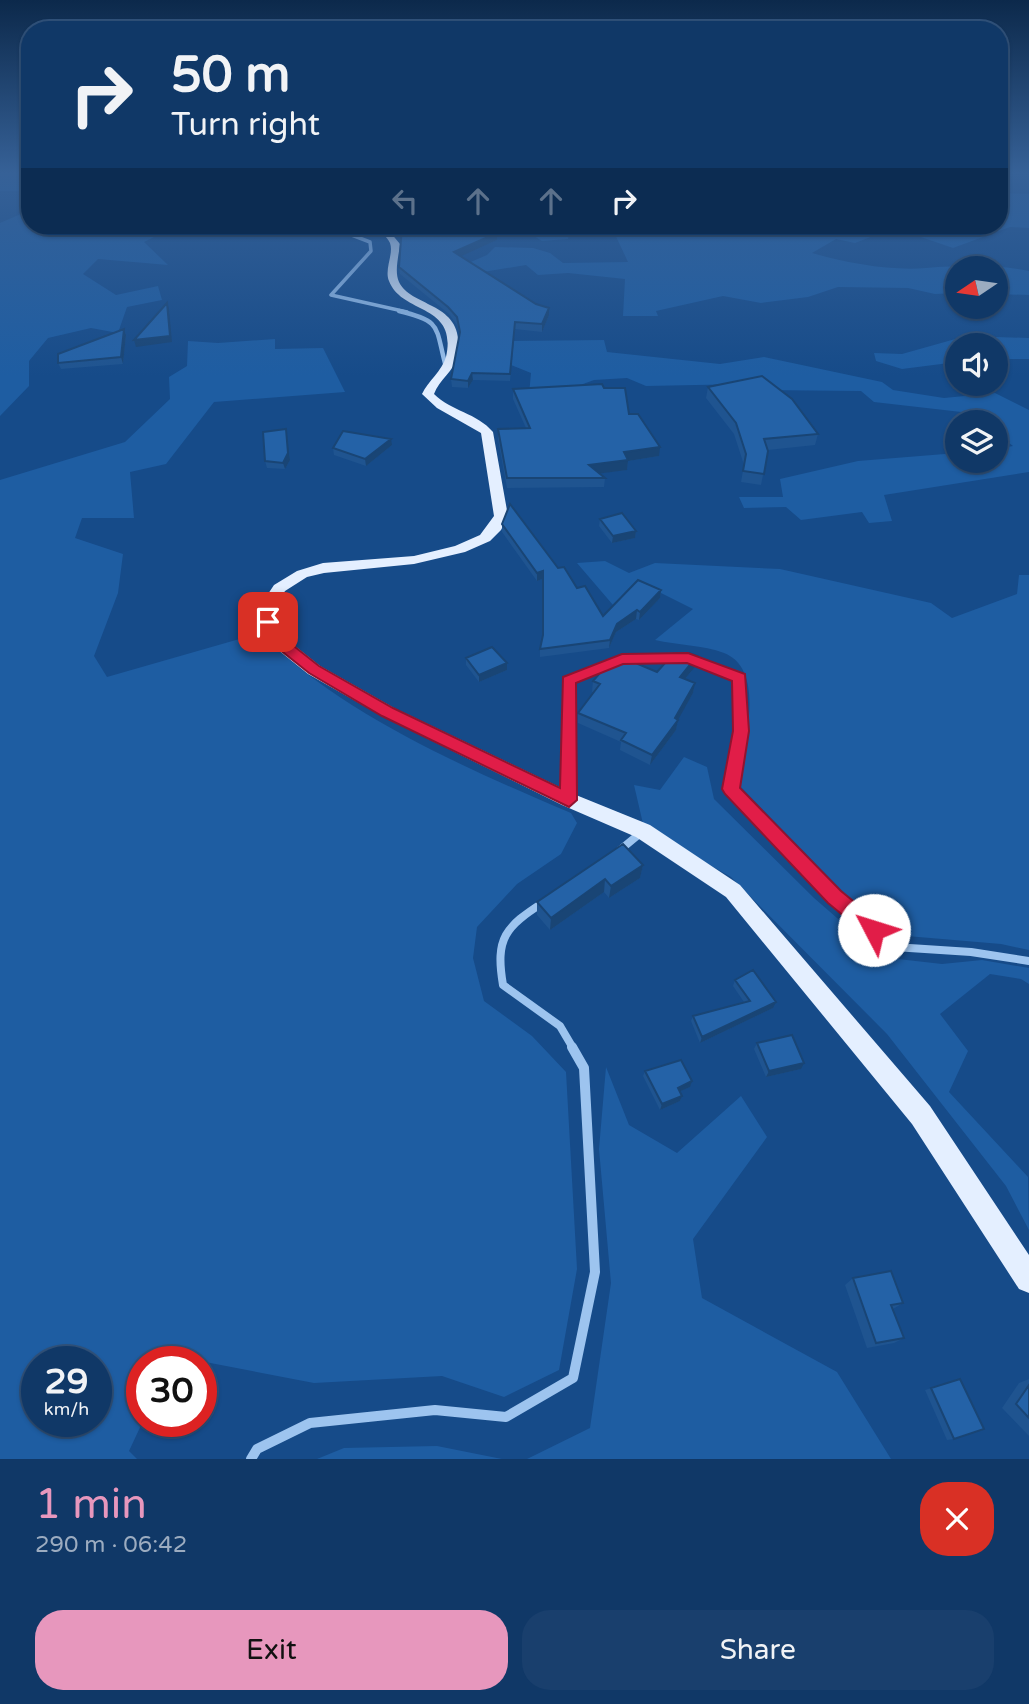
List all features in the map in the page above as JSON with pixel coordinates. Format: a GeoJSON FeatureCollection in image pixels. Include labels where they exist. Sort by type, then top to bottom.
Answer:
{"type":"FeatureCollection","features":[{"type":"Feature","properties":{"kind":"main road"},"geometry":{"type":"LineString","coordinates":[[392,240],[395,244],[393,280],[398,287],[439,312],[452,337],[451,359],[428,394],[434,402],[480,424],[487,432],[500,516],[496,527],[485,538],[460,549],[414,561],[323,568],[302,574],[279,587],[268,606],[268,622],[279,642],[314,670],[388,712],[569,800],[643,831],[733,891],[921,1115],[1029,1279]]}},
{"type":"Feature","properties":{"kind":"street"},"geometry":{"type":"LineString","coordinates":[[365,240],[370,242],[371,251],[331,295],[427,317],[435,327],[446,367]]}},
{"type":"Feature","properties":{"kind":"street"},"geometry":{"type":"LineString","coordinates":[[569,800],[568,680],[622,659],[688,658],[740,678],[741,731],[731,789],[835,897],[894,947],[971,952],[1029,961]]}},
{"type":"Feature","properties":{"kind":"street"},"geometry":{"type":"LineString","coordinates":[[615,854],[643,831]]}},
{"type":"Feature","properties":{"kind":"street"},"geometry":{"type":"LineString","coordinates":[[251,1459],[257,1449],[310,1423],[435,1410],[506,1417],[573,1378],[595,1272],[584,1068],[559,1026],[503,985],[496,953],[513,922],[560,892]]}},
{"type":"Feature","properties":{"kind":"shaded area"},"geometry":{"type":"Polygon","coordinates":[[[0,240],[148,240],[144,242],[168,265],[98,259],[83,274],[116,295],[158,286],[162,300],[127,307],[118,333],[91,328],[48,338],[29,361],[29,386],[0,416],[0,240]]]}},
{"type":"Feature","properties":{"kind":"shaded area"},"geometry":{"type":"Polygon","coordinates":[[[618,240],[834,240],[812,253],[883,267],[912,269],[945,267],[945,294],[908,288],[838,287],[808,297],[761,303],[723,296],[656,311],[658,316],[623,316],[625,279],[568,273],[538,275],[526,265],[471,274],[466,264],[487,255],[495,247],[533,248],[550,253],[563,263],[628,262],[618,240]]]}},
{"type":"Feature","properties":{"kind":"shaded area"},"geometry":{"type":"Polygon","coordinates":[[[841,240],[863,240],[855,243],[841,240]]]}},
{"type":"Feature","properties":{"kind":"shaded area"},"geometry":{"type":"Polygon","coordinates":[[[930,240],[974,240],[953,248],[930,240]]]}},
{"type":"Feature","properties":{"kind":"shaded area"},"geometry":{"type":"Polygon","coordinates":[[[1008,268],[1029,271],[1029,295],[1008,294],[1008,268]]]}},
{"type":"Feature","properties":{"kind":"shaded area"},"geometry":{"type":"Polygon","coordinates":[[[1008,337],[1029,338],[1029,359],[1008,359],[1008,337]]]}},
{"type":"Feature","properties":{"kind":"shaded area"},"geometry":{"type":"Polygon","coordinates":[[[275,339],[275,349],[323,348],[345,392],[214,402],[166,464],[130,472],[134,518],[82,518],[75,538],[123,554],[118,593],[94,656],[107,677],[260,633],[292,662],[367,714],[448,758],[571,813],[577,823],[561,854],[517,884],[477,927],[473,958],[484,1001],[532,1036],[566,1072],[577,1269],[559,1370],[504,1397],[442,1376],[314,1383],[217,1364],[217,1346],[126,1346],[126,1437],[136,1437],[129,1451],[137,1459],[0,1459],[0,480],[125,442],[170,399],[169,377],[187,366],[188,341],[218,343],[275,339]]]}},
{"type":"Feature","properties":{"kind":"shaded area"},"geometry":{"type":"Polygon","coordinates":[[[604,340],[607,352],[720,364],[764,357],[882,382],[893,390],[944,398],[1001,396],[1029,410],[1029,472],[884,495],[892,521],[869,523],[862,512],[801,520],[786,507],[744,508],[739,497],[783,497],[780,479],[858,461],[945,454],[945,473],[1008,473],[1008,447],[1013,446],[1008,442],[1008,410],[945,410],[874,402],[861,391],[759,390],[747,384],[646,386],[627,378],[594,380],[572,388],[529,395],[531,373],[506,363],[508,341],[604,340]]]}},
{"type":"Feature","properties":{"kind":"shaded area"},"geometry":{"type":"Polygon","coordinates":[[[945,342],[945,364],[902,369],[876,361],[874,353],[902,354],[945,342]]]}},
{"type":"Feature","properties":{"kind":"shaded area"},"geometry":{"type":"Polygon","coordinates":[[[605,561],[629,573],[655,563],[780,569],[931,603],[952,618],[1017,594],[1019,575],[1029,575],[1029,950],[1001,944],[895,935],[854,903],[737,783],[747,732],[749,693],[745,676],[737,662],[716,650],[655,640],[693,609],[655,590],[613,605],[577,563],[605,561]]]}},
{"type":"Feature","properties":{"kind":"shaded area"},"geometry":{"type":"Polygon","coordinates":[[[684,757],[707,767],[714,799],[814,898],[867,944],[898,959],[942,964],[982,960],[1029,968],[1029,984],[1021,979],[990,974],[940,1014],[968,1051],[949,1092],[1028,1177],[1029,1230],[1006,1186],[887,1034],[731,877],[644,828],[634,785],[660,790],[684,757]]]}},
{"type":"Feature","properties":{"kind":"shaded area"},"geometry":{"type":"Polygon","coordinates":[[[606,1067],[629,1125],[677,1153],[741,1096],[767,1137],[693,1239],[702,1298],[837,1372],[891,1459],[527,1459],[590,1428],[611,1283],[599,1149],[606,1067]]]}},
{"type":"Feature","properties":{"kind":"shaded area"},"geometry":{"type":"Polygon","coordinates":[[[437,1446],[502,1459],[317,1459],[344,1448],[437,1446]]]}},
{"type":"Feature","properties":{"kind":"building"},"geometry":{"type":"Polygon","coordinates":[[[401,240],[481,240],[454,252],[536,304],[549,308],[542,324],[515,322],[510,374],[472,373],[468,381],[451,379],[460,332],[457,317],[399,267],[401,240]]]}},
{"type":"Feature","properties":{"kind":"building"},"geometry":{"type":"Polygon","coordinates":[[[167,303],[170,336],[134,340],[167,303]]]}},
{"type":"Feature","properties":{"kind":"building"},"geometry":{"type":"Polygon","coordinates":[[[124,329],[121,357],[58,363],[58,354],[124,329]]]}},
{"type":"Feature","properties":{"kind":"building"},"geometry":{"type":"Polygon","coordinates":[[[762,376],[792,399],[818,434],[764,439],[768,451],[764,474],[743,471],[746,454],[736,423],[708,387],[762,376]]]}},
{"type":"Feature","properties":{"kind":"building"},"geometry":{"type":"Polygon","coordinates":[[[602,384],[604,388],[625,388],[629,414],[638,414],[660,447],[624,452],[628,460],[589,465],[605,478],[507,478],[498,429],[530,428],[513,389],[602,384]]]}},
{"type":"Feature","properties":{"kind":"building"},"geometry":{"type":"Polygon","coordinates":[[[286,429],[288,453],[283,463],[265,461],[263,432],[286,429]]]}},
{"type":"Feature","properties":{"kind":"building"},"geometry":{"type":"Polygon","coordinates":[[[343,431],[391,439],[365,459],[333,448],[343,431]]]}},
{"type":"Feature","properties":{"kind":"building"},"geometry":{"type":"Polygon","coordinates":[[[510,504],[558,568],[564,567],[577,588],[585,586],[603,616],[638,580],[661,590],[640,612],[637,610],[617,624],[610,640],[540,649],[543,635],[543,571],[537,573],[502,524],[510,504]]]}},
{"type":"Feature","properties":{"kind":"building"},"geometry":{"type":"Polygon","coordinates":[[[622,513],[636,531],[613,536],[600,519],[622,513]]]}},
{"type":"Feature","properties":{"kind":"building"},"geometry":{"type":"Polygon","coordinates":[[[492,647],[507,663],[479,675],[466,658],[492,647]]]}},
{"type":"Feature","properties":{"kind":"building"},"geometry":{"type":"Polygon","coordinates":[[[674,653],[697,656],[680,677],[695,683],[675,718],[678,720],[652,755],[621,740],[626,733],[578,713],[600,684],[593,681],[611,660],[619,656],[657,672],[674,653]]]}},
{"type":"Feature","properties":{"kind":"building"},"geometry":{"type":"Polygon","coordinates":[[[623,844],[643,865],[611,886],[605,879],[551,918],[537,902],[623,844]]]}},
{"type":"Feature","properties":{"kind":"building"},"geometry":{"type":"Polygon","coordinates":[[[753,970],[776,1002],[702,1037],[693,1016],[750,1001],[735,980],[753,970]]]}},
{"type":"Feature","properties":{"kind":"building"},"geometry":{"type":"Polygon","coordinates":[[[792,1035],[804,1063],[769,1071],[757,1043],[792,1035]]]}},
{"type":"Feature","properties":{"kind":"building"},"geometry":{"type":"Polygon","coordinates":[[[681,1060],[692,1081],[678,1088],[682,1096],[662,1104],[645,1071],[681,1060]]]}},
{"type":"Feature","properties":{"kind":"building"},"geometry":{"type":"Polygon","coordinates":[[[891,1271],[903,1303],[891,1305],[904,1338],[876,1343],[853,1278],[891,1271]]]}},
{"type":"Feature","properties":{"kind":"building"},"geometry":{"type":"Polygon","coordinates":[[[960,1379],[984,1429],[954,1439],[931,1388],[960,1379]]]}},
{"type":"Feature","properties":{"kind":"building"},"geometry":{"type":"Polygon","coordinates":[[[1029,1385],[1029,1418],[1016,1404],[1029,1385]]]}},
{"type":"Feature","properties":{"kind":"route"},"geometry":{"type":"LineString","coordinates":[[268,622],[279,642],[314,670],[388,712],[569,800],[568,680],[622,659],[688,658],[740,678],[741,731],[731,789],[835,897],[874,930]]}}]}
